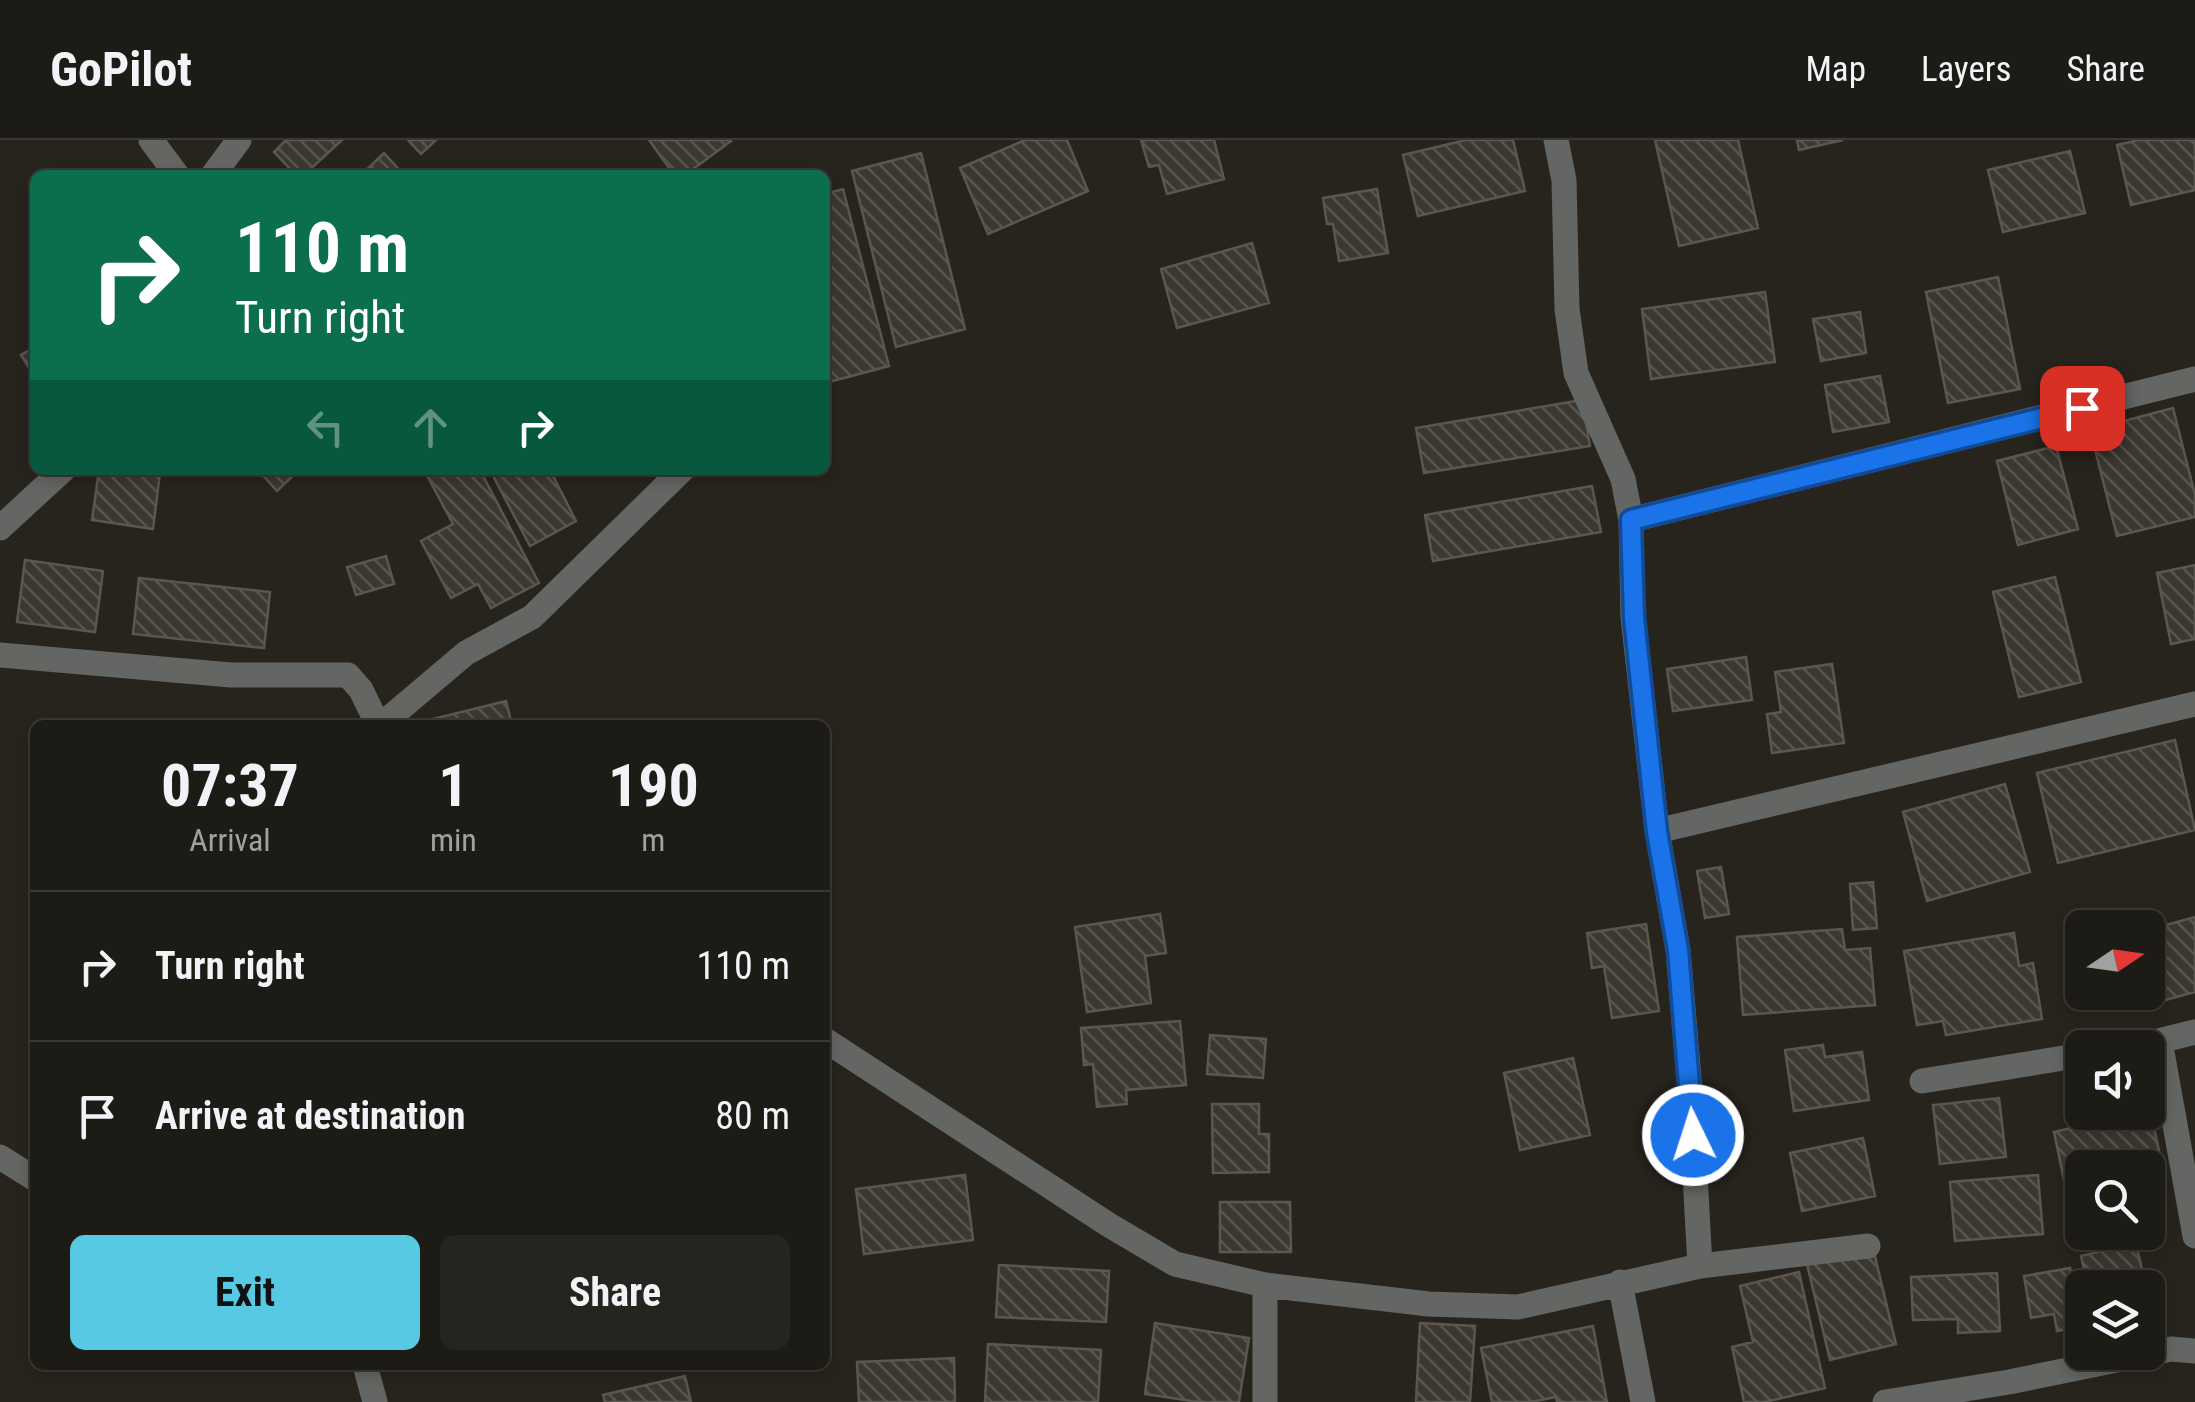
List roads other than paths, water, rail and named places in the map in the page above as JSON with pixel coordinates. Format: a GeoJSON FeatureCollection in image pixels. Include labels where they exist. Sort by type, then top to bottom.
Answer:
{"type":"FeatureCollection","features":[{"type":"Feature","properties":{"kind":"street"},"geometry":{"type":"LineString","coordinates":[[150,140],[173,170]]}},
{"type":"Feature","properties":{"kind":"street"},"geometry":{"type":"LineString","coordinates":[[217,170],[239,140]]}},
{"type":"Feature","properties":{"kind":"street"},"geometry":{"type":"LineString","coordinates":[[1556,140],[1564,180],[1567,309],[1576,373],[1623,479],[1631,520],[1634,618],[1657,832],[1678,950],[1700,1266]]}},
{"type":"Feature","properties":{"kind":"street"},"geometry":{"type":"LineString","coordinates":[[1631,520],[2195,379]]}},
{"type":"Feature","properties":{"kind":"street"},"geometry":{"type":"LineString","coordinates":[[0,528],[58,475]]}},
{"type":"Feature","properties":{"kind":"street"},"geometry":{"type":"LineString","coordinates":[[385,720],[466,654],[532,617],[677,475]]}},
{"type":"Feature","properties":{"kind":"street"},"geometry":{"type":"LineString","coordinates":[[0,655],[231,675],[348,675],[376,720]]}},
{"type":"Feature","properties":{"kind":"street"},"geometry":{"type":"LineString","coordinates":[[1657,832],[2195,704]]}},
{"type":"Feature","properties":{"kind":"street"},"geometry":{"type":"LineString","coordinates":[[2165,1040],[2195,1032]]}},
{"type":"Feature","properties":{"kind":"street"},"geometry":{"type":"LineString","coordinates":[[830,1043],[1174,1264],[1265,1284],[1429,1304],[1518,1306],[1700,1266],[1868,1246]]}},
{"type":"Feature","properties":{"kind":"street"},"geometry":{"type":"LineString","coordinates":[[1922,1082],[2065,1059]]}},
{"type":"Feature","properties":{"kind":"street"},"geometry":{"type":"LineString","coordinates":[[2165,1069],[2195,1236]]}},
{"type":"Feature","properties":{"kind":"street"},"geometry":{"type":"LineString","coordinates":[[0,1156],[30,1176]]}},
{"type":"Feature","properties":{"kind":"street"},"geometry":{"type":"LineString","coordinates":[[1620,1282],[1643,1402]]}},
{"type":"Feature","properties":{"kind":"street"},"geometry":{"type":"LineString","coordinates":[[1265,1284],[1265,1402]]}},
{"type":"Feature","properties":{"kind":"street"},"geometry":{"type":"LineString","coordinates":[[1885,1402],[2009,1382],[2170,1348],[2195,1352]]}},
{"type":"Feature","properties":{"kind":"street"},"geometry":{"type":"LineString","coordinates":[[366,1370],[376,1402]]}}]}
